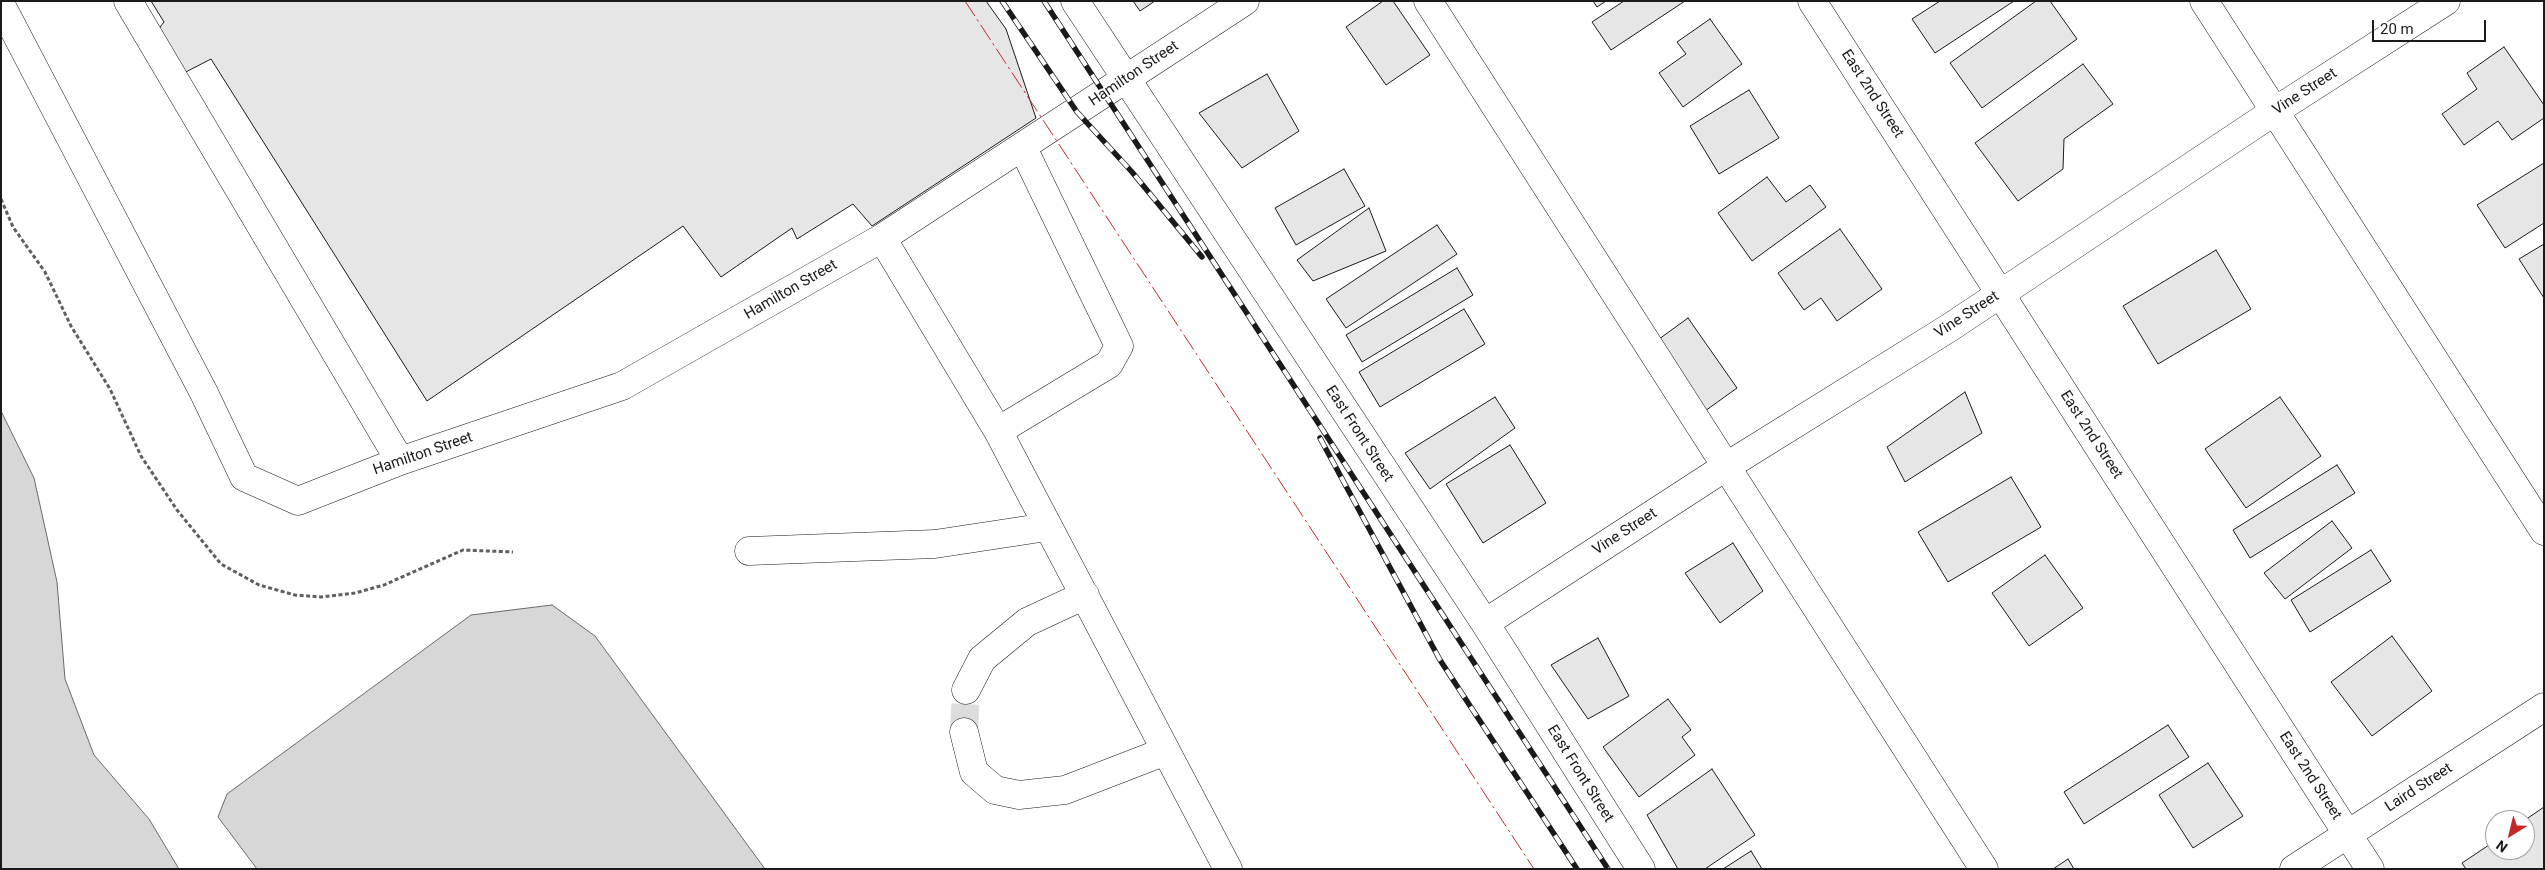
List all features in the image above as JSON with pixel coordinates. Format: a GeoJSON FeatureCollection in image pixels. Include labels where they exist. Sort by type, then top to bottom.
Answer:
{"type":"FeatureCollection","features":[{"type":"Feature","properties":{"kind":"street"},"geometry":{"type":"LineString","coordinates":[[128,1],[400,461]]}},
{"type":"Feature","properties":{"kind":"street","name":"East Front Street"},"geometry":{"type":"LineString","coordinates":[[1075,1],[1485,623],[1640,869]]}},
{"type":"Feature","properties":{"kind":"street","name":"Hamilton Street"},"geometry":{"type":"LineString","coordinates":[[1,4],[204,393],[244,477],[298,501],[400,461],[622,386],[882,238],[1023,148],[1245,1]]}},
{"type":"Feature","properties":{"kind":"street"},"geometry":{"type":"LineString","coordinates":[[1428,1],[1984,869]]}},
{"type":"Feature","properties":{"kind":"street","name":"East 2nd Street"},"geometry":{"type":"LineString","coordinates":[[1812,1],[2370,869]]}},
{"type":"Feature","properties":{"kind":"street"},"geometry":{"type":"LineString","coordinates":[[2204,1],[2544,531]]}},
{"type":"Feature","properties":{"kind":"street","name":"Vine Street"},"geometry":{"type":"LineString","coordinates":[[1485,623],[1727,466],[2000,294],[2275,111],[2446,1]]}},
{"type":"Feature","properties":{"kind":"street"},"geometry":{"type":"LineString","coordinates":[[998,431],[1109,364],[1118,346],[1023,148]]}},
{"type":"Feature","properties":{"kind":"street"},"geometry":{"type":"LineString","coordinates":[[882,238],[998,431],[1228,869]]}},
{"type":"Feature","properties":{"kind":"street"},"geometry":{"type":"LineString","coordinates":[[749,551],[935,544],[1047,527]]}},
{"type":"Feature","properties":{"kind":"street"},"geometry":{"type":"LineString","coordinates":[[966,690],[982,659],[1027,622],[1085,596]]}},
{"type":"Feature","properties":{"kind":"street","name":"Laird Street"},"geometry":{"type":"LineString","coordinates":[[2294,869],[2544,707]]}},
{"type":"Feature","properties":{"kind":"street"},"geometry":{"type":"LineString","coordinates":[[964,732],[974,772],[995,790],[1019,795],[1065,790],[1166,751]]}},
{"type":"Feature","properties":{"kind":"shaded area"},"geometry":{"type":"Polygon","coordinates":[[[1,411],[34,478],[57,582],[65,679],[94,755],[149,819],[179,869],[1,869],[1,411]]]}},
{"type":"Feature","properties":{"kind":"shaded area"},"geometry":{"type":"Polygon","coordinates":[[[552,605],[595,636],[765,869],[257,869],[218,817],[227,794],[471,615],[552,605]]]}},
{"type":"Feature","properties":{"kind":"building"},"geometry":{"type":"Polygon","coordinates":[[[151,1],[986,1],[1006,29],[1036,118],[872,226],[853,204],[797,239],[792,228],[721,277],[683,226],[427,401],[211,59],[180,75],[153,36],[164,22],[151,1]]]}},
{"type":"Feature","properties":{"kind":"building"},"geometry":{"type":"Polygon","coordinates":[[[1133,1],[1155,1],[1140,11],[1133,1]]]}},
{"type":"Feature","properties":{"kind":"building"},"geometry":{"type":"Polygon","coordinates":[[[1383,1],[1393,1],[1430,55],[1386,85],[1346,27],[1383,1]]]}},
{"type":"Feature","properties":{"kind":"building"},"geometry":{"type":"Polygon","coordinates":[[[1593,1],[1606,1],[1597,7],[1593,1]]]}},
{"type":"Feature","properties":{"kind":"building"},"geometry":{"type":"Polygon","coordinates":[[[1624,1],[1685,1],[1611,50],[1592,22],[1624,1]]]}},
{"type":"Feature","properties":{"kind":"building"},"geometry":{"type":"Polygon","coordinates":[[[1940,1],[2014,1],[1935,53],[1912,19],[1940,1]]]}},
{"type":"Feature","properties":{"kind":"building"},"geometry":{"type":"Polygon","coordinates":[[[2036,1],[2050,1],[2077,39],[1982,108],[1950,63],[2036,1]]]}},
{"type":"Feature","properties":{"kind":"building"},"geometry":{"type":"Polygon","coordinates":[[[1710,19],[1742,64],[1683,107],[1659,73],[1686,54],[1677,42],[1710,19]]]}},
{"type":"Feature","properties":{"kind":"building"},"geometry":{"type":"Polygon","coordinates":[[[2504,47],[2544,105],[2544,118],[2512,140],[2498,121],[2464,145],[2442,114],[2477,89],[2467,73],[2504,47]]]}},
{"type":"Feature","properties":{"kind":"building"},"geometry":{"type":"Polygon","coordinates":[[[2083,64],[2113,104],[2064,139],[2063,169],[2018,201],[1975,143],[2083,64]]]}},
{"type":"Feature","properties":{"kind":"building"},"geometry":{"type":"Polygon","coordinates":[[[1267,74],[1299,131],[1242,168],[1199,113],[1267,74]]]}},
{"type":"Feature","properties":{"kind":"building"},"geometry":{"type":"Polygon","coordinates":[[[1749,90],[1779,138],[1719,174],[1690,126],[1749,90]]]}},
{"type":"Feature","properties":{"kind":"building"},"geometry":{"type":"Polygon","coordinates":[[[2544,163],[2544,223],[2505,248],[2477,205],[2544,163]]]}},
{"type":"Feature","properties":{"kind":"building"},"geometry":{"type":"Polygon","coordinates":[[[1344,169],[1365,206],[1296,245],[1275,208],[1344,169]]]}},
{"type":"Feature","properties":{"kind":"building"},"geometry":{"type":"Polygon","coordinates":[[[1767,177],[1786,202],[1810,185],[1826,207],[1752,261],[1718,213],[1767,177]]]}},
{"type":"Feature","properties":{"kind":"building"},"geometry":{"type":"Polygon","coordinates":[[[1369,208],[1386,251],[1313,281],[1297,260],[1369,208]]]}},
{"type":"Feature","properties":{"kind":"building"},"geometry":{"type":"Polygon","coordinates":[[[1437,225],[1457,254],[1346,328],[1326,299],[1437,225]]]}},
{"type":"Feature","properties":{"kind":"building"},"geometry":{"type":"Polygon","coordinates":[[[1840,229],[1882,289],[1837,321],[1821,298],[1804,310],[1778,273],[1840,229]]]}},
{"type":"Feature","properties":{"kind":"building"},"geometry":{"type":"Polygon","coordinates":[[[2544,244],[2544,298],[2519,259],[2544,244]]]}},
{"type":"Feature","properties":{"kind":"building"},"geometry":{"type":"Polygon","coordinates":[[[2216,250],[2251,309],[2158,364],[2123,306],[2216,250]]]}},
{"type":"Feature","properties":{"kind":"building"},"geometry":{"type":"Polygon","coordinates":[[[1457,268],[1473,295],[1362,362],[1346,335],[1457,268]]]}},
{"type":"Feature","properties":{"kind":"building"},"geometry":{"type":"Polygon","coordinates":[[[1464,309],[1485,344],[1380,407],[1359,372],[1464,309]]]}},
{"type":"Feature","properties":{"kind":"building"},"geometry":{"type":"Polygon","coordinates":[[[1688,318],[1737,388],[1705,411],[1655,342],[1688,318]]]}},
{"type":"Feature","properties":{"kind":"building"},"geometry":{"type":"Polygon","coordinates":[[[1965,392],[1982,433],[1905,482],[1887,447],[1965,392]]]}},
{"type":"Feature","properties":{"kind":"building"},"geometry":{"type":"Polygon","coordinates":[[[1495,397],[1515,428],[1430,489],[1405,453],[1495,397]]]}},
{"type":"Feature","properties":{"kind":"building"},"geometry":{"type":"Polygon","coordinates":[[[2280,397],[2321,456],[2246,508],[2205,449],[2280,397]]]}},
{"type":"Feature","properties":{"kind":"building"},"geometry":{"type":"Polygon","coordinates":[[[1510,445],[1546,503],[1483,543],[1446,484],[1510,445]]]}},
{"type":"Feature","properties":{"kind":"building"},"geometry":{"type":"Polygon","coordinates":[[[2337,465],[2355,493],[2250,558],[2233,530],[2337,465]]]}},
{"type":"Feature","properties":{"kind":"building"},"geometry":{"type":"Polygon","coordinates":[[[2011,477],[2041,527],[1948,582],[1918,532],[2011,477]]]}},
{"type":"Feature","properties":{"kind":"building"},"geometry":{"type":"Polygon","coordinates":[[[2332,521],[2352,548],[2285,599],[2264,573],[2332,521]]]}},
{"type":"Feature","properties":{"kind":"building"},"geometry":{"type":"Polygon","coordinates":[[[1733,543],[1763,591],[1720,623],[1685,573],[1733,543]]]}},
{"type":"Feature","properties":{"kind":"building"},"geometry":{"type":"Polygon","coordinates":[[[2371,550],[2391,581],[2310,632],[2291,600],[2371,550]]]}},
{"type":"Feature","properties":{"kind":"building"},"geometry":{"type":"Polygon","coordinates":[[[2045,555],[2083,608],[2029,646],[1992,593],[2045,555]]]}},
{"type":"Feature","properties":{"kind":"building"},"geometry":{"type":"Polygon","coordinates":[[[2392,636],[2432,691],[2372,736],[2331,682],[2392,636]]]}},
{"type":"Feature","properties":{"kind":"building"},"geometry":{"type":"Polygon","coordinates":[[[1598,638],[1629,696],[1588,719],[1551,665],[1598,638]]]}},
{"type":"Feature","properties":{"kind":"building"},"geometry":{"type":"Polygon","coordinates":[[[1668,699],[1691,730],[1682,737],[1695,755],[1639,797],[1603,747],[1668,699]]]}},
{"type":"Feature","properties":{"kind":"building"},"geometry":{"type":"Polygon","coordinates":[[[2168,725],[2189,757],[2084,824],[2064,792],[2168,725]]]}},
{"type":"Feature","properties":{"kind":"building"},"geometry":{"type":"Polygon","coordinates":[[[2208,763],[2243,816],[2193,848],[2159,795],[2208,763]]]}},
{"type":"Feature","properties":{"kind":"building"},"geometry":{"type":"Polygon","coordinates":[[[1712,769],[1755,835],[1705,869],[1678,869],[1647,815],[1712,769]]]}},
{"type":"Feature","properties":{"kind":"building"},"geometry":{"type":"Polygon","coordinates":[[[2544,807],[2544,869],[2466,869],[2462,863],[2485,848],[2485,860],[2535,860],[2535,813],[2544,807]]]}},
{"type":"Feature","properties":{"kind":"building"},"geometry":{"type":"Polygon","coordinates":[[[1751,851],[1762,869],[1723,869],[1751,851]]]}},
{"type":"Feature","properties":{"kind":"building"},"geometry":{"type":"Polygon","coordinates":[[[2068,859],[2074,869],[2053,869],[2068,859]]]}},
{"type":"Feature","properties":{"kind":"tunnel"},"geometry":{"type":"LineString","coordinates":[[964,732],[966,690]]}},
{"type":"Feature","properties":{"kind":"railway"},"geometry":{"type":"LineString","coordinates":[[1002,1],[1077,112],[1132,172],[1202,257]]}},
{"type":"Feature","properties":{"kind":"railway"},"geometry":{"type":"LineString","coordinates":[[1044,1],[1608,869]]}},
{"type":"Feature","properties":{"kind":"railway"},"geometry":{"type":"LineString","coordinates":[[1320,438],[1440,660],[1577,869]]}},
{"type":"Feature","properties":{"kind":"power"},"geometry":{"type":"LineString","coordinates":[[965,1],[1534,869]]}}]}
